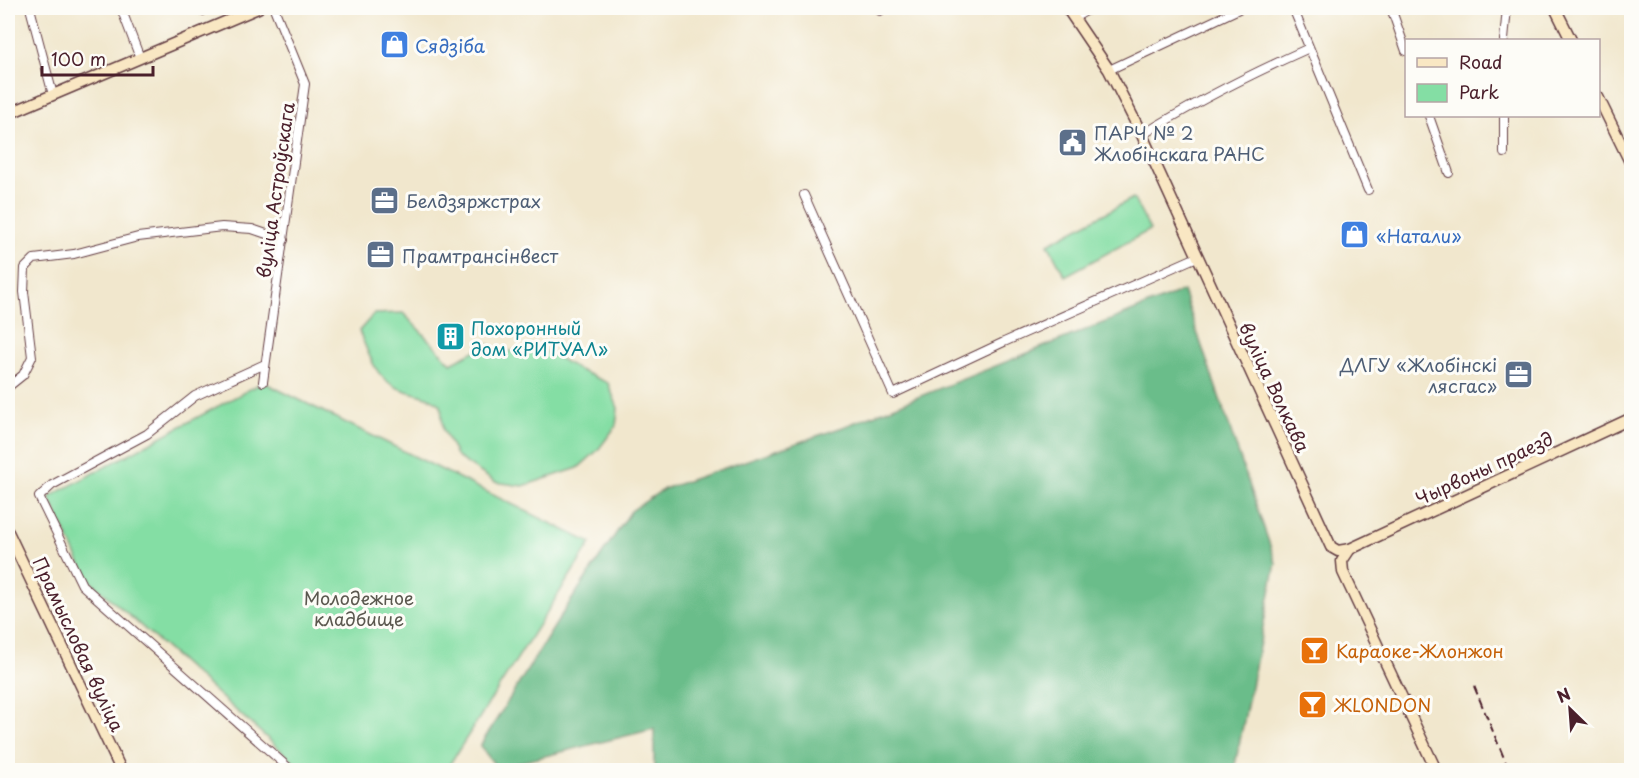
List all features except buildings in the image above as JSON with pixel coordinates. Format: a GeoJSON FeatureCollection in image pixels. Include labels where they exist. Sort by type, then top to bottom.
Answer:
{"type":"FeatureCollection","features":[{"type":"Feature","properties":{"kind":"street"},"geometry":{"type":"LineString","coordinates":[[30,8],[53,95]]}},
{"type":"Feature","properties":{"kind":"street"},"geometry":{"type":"LineString","coordinates":[[121,8],[140,58]]}},
{"type":"Feature","properties":{"kind":"street"},"geometry":{"type":"LineString","coordinates":[[8,114],[258,8]]}},
{"type":"Feature","properties":{"kind":"street","name":"вуліца Астроўскага"},"geometry":{"type":"LineString","coordinates":[[263,382],[305,84],[274,8]]}},
{"type":"Feature","properties":{"kind":"street","name":"вуліца Волкава"},"geometry":{"type":"LineString","coordinates":[[1067,8],[1109,70],[1142,135],[1325,536],[1331,547],[1338,551],[1350,549]]}},
{"type":"Feature","properties":{"kind":"street"},"geometry":{"type":"LineString","coordinates":[[1074,18],[1091,8]]}},
{"type":"Feature","properties":{"kind":"street"},"geometry":{"type":"LineString","coordinates":[[1109,70],[1241,8]]}},
{"type":"Feature","properties":{"kind":"street"},"geometry":{"type":"LineString","coordinates":[[1293,8],[1368,190]]}},
{"type":"Feature","properties":{"kind":"street"},"geometry":{"type":"LineString","coordinates":[[1391,8],[1405,46]]}},
{"type":"Feature","properties":{"kind":"street"},"geometry":{"type":"LineString","coordinates":[[1504,39],[1507,8]]}},
{"type":"Feature","properties":{"kind":"street"},"geometry":{"type":"LineString","coordinates":[[1555,8],[1570,39]]}},
{"type":"Feature","properties":{"kind":"street"},"geometry":{"type":"LineString","coordinates":[[1142,135],[1226,87],[1309,48]]}},
{"type":"Feature","properties":{"kind":"street"},"geometry":{"type":"LineString","coordinates":[[1600,99],[1632,166]]}},
{"type":"Feature","properties":{"kind":"street"},"geometry":{"type":"LineString","coordinates":[[1429,117],[1449,172]]}},
{"type":"Feature","properties":{"kind":"street"},"geometry":{"type":"LineString","coordinates":[[1504,117],[1504,153]]}},
{"type":"Feature","properties":{"kind":"street"},"geometry":{"type":"LineString","coordinates":[[804,195],[893,394],[1004,342],[1197,257]]}},
{"type":"Feature","properties":{"kind":"street"},"geometry":{"type":"LineString","coordinates":[[8,387],[23,375],[32,357],[24,292],[25,268],[34,259],[74,254],[138,237],[222,226],[252,229],[284,240]]}},
{"type":"Feature","properties":{"kind":"street"},"geometry":{"type":"LineString","coordinates":[[265,364],[195,396],[147,434],[52,485],[39,497],[82,585],[291,771]]}},
{"type":"Feature","properties":{"kind":"street","name":"Чырвоны праезд"},"geometry":{"type":"LineString","coordinates":[[1350,549],[1632,418]]}},
{"type":"Feature","properties":{"kind":"street","name":"Прамысловая вуліца"},"geometry":{"type":"LineString","coordinates":[[8,532],[121,771]]}},
{"type":"Feature","properties":{"kind":"street"},"geometry":{"type":"LineString","coordinates":[[1350,549],[1342,561],[1343,572],[1436,771]]}},
{"type":"Feature","properties":{"kind":"green space"},"geometry":{"type":"Polygon","coordinates":[[[1133,198],[1150,230],[1065,276],[1048,244],[1133,198]]]}},
{"type":"Feature","properties":{"kind":"green space"},"geometry":{"type":"Polygon","coordinates":[[[1183,291],[1276,563],[1234,770],[654,770],[654,729],[497,768],[480,746],[564,611],[631,511],[664,489],[843,427],[1183,291]]]}},
{"type":"Feature","properties":{"kind":"green space"},"geometry":{"type":"Polygon","coordinates":[[[403,313],[451,363],[488,344],[501,351],[549,352],[577,369],[608,383],[618,408],[616,426],[598,450],[578,468],[523,486],[495,482],[457,457],[443,429],[441,405],[387,382],[375,368],[359,331],[374,314],[403,313]]]}},
{"type":"Feature","properties":{"kind":"green space","name":"Молодежное кладбище"},"geometry":{"type":"Polygon","coordinates":[[[263,382],[591,543],[446,770],[303,770],[87,578],[49,497],[263,382]]]}},
{"type":"Feature","properties":{"kind":"railway"},"geometry":{"type":"LineString","coordinates":[[1474,686],[1509,770]]}},
{"type":"Feature","properties":{"kind":"place","name":"Сядзіба"},"geometry":{"type":"Point","coordinates":[394,45]}},
{"type":"Feature","properties":{"kind":"place","name":"ПАРЧ № 2 Жлобінскага РАНС"},"geometry":{"type":"Point","coordinates":[1073,142]}},
{"type":"Feature","properties":{"kind":"place","name":"Белдзяржстрах"},"geometry":{"type":"Point","coordinates":[385,200]}},
{"type":"Feature","properties":{"kind":"place","name":"«Натали»"},"geometry":{"type":"Point","coordinates":[1355,235]}},
{"type":"Feature","properties":{"kind":"place","name":"Прамтрансінвест"},"geometry":{"type":"Point","coordinates":[381,255]}},
{"type":"Feature","properties":{"kind":"place","name":"Похоронный дом «РИТУАЛ»"},"geometry":{"type":"Point","coordinates":[450,337]}},
{"type":"Feature","properties":{"kind":"place","name":"ДЛГУ «Жлобінскі лясгас»"},"geometry":{"type":"Point","coordinates":[1518,374]}},
{"type":"Feature","properties":{"kind":"place","name":"Караоке-Жлонжон"},"geometry":{"type":"Point","coordinates":[1315,650]}},
{"type":"Feature","properties":{"kind":"place","name":"ЖLONDON"},"geometry":{"type":"Point","coordinates":[1313,704]}}]}
